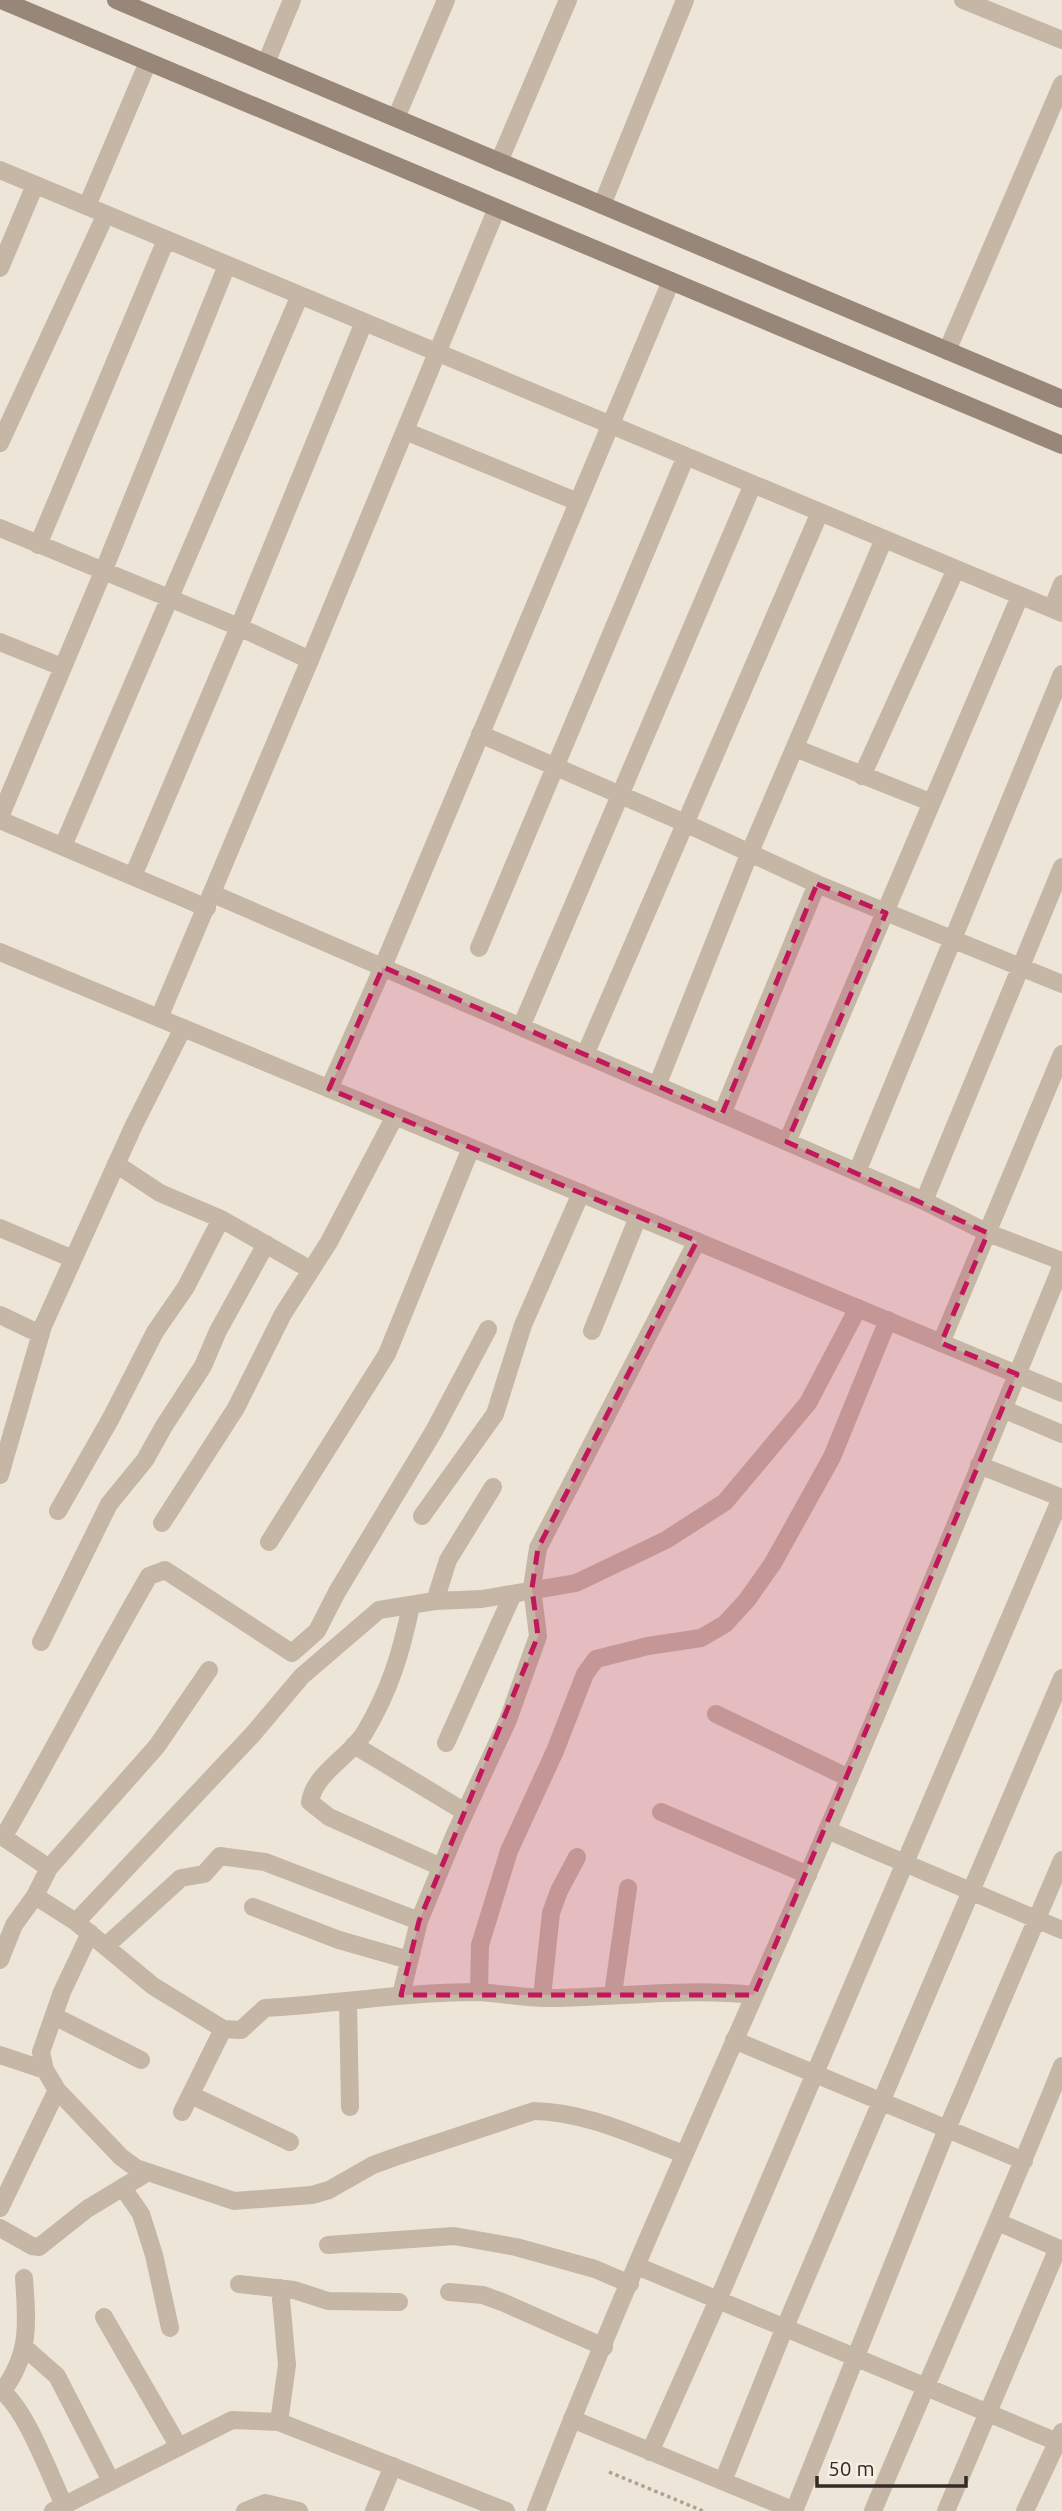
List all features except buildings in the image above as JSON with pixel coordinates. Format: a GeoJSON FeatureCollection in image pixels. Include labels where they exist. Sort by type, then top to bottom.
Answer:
{"type":"FeatureCollection","features":[{"type":"Feature","properties":{"kind":"main road"},"geometry":{"type":"LineString","coordinates":[[1,0],[1062,445]]}},
{"type":"Feature","properties":{"kind":"main road"},"geometry":{"type":"LineString","coordinates":[[116,0],[1062,399]]}},
{"type":"Feature","properties":{"kind":"street"},"geometry":{"type":"LineString","coordinates":[[266,63],[292,0]]}},
{"type":"Feature","properties":{"kind":"street"},"geometry":{"type":"LineString","coordinates":[[396,118],[446,0]]}},
{"type":"Feature","properties":{"kind":"street"},"geometry":{"type":"LineString","coordinates":[[499,162],[568,0]]}},
{"type":"Feature","properties":{"kind":"street"},"geometry":{"type":"LineString","coordinates":[[602,205],[685,0]]}},
{"type":"Feature","properties":{"kind":"street"},"geometry":{"type":"LineString","coordinates":[[963,0],[1006,8],[1062,40]]}},
{"type":"Feature","properties":{"kind":"street"},"geometry":{"type":"LineString","coordinates":[[87,206],[148,62]]}},
{"type":"Feature","properties":{"kind":"street"},"geometry":{"type":"LineString","coordinates":[[947,351],[1062,84]]}},
{"type":"Feature","properties":{"kind":"street"},"geometry":{"type":"LineString","coordinates":[[0,170],[1057,611],[1062,584]]}},
{"type":"Feature","properties":{"kind":"street"},"geometry":{"type":"LineString","coordinates":[[0,268],[35,185]]}},
{"type":"Feature","properties":{"kind":"street"},"geometry":{"type":"LineString","coordinates":[[159,1018],[497,208]]}},
{"type":"Feature","properties":{"kind":"street"},"geometry":{"type":"LineString","coordinates":[[0,443],[106,214]]}},
{"type":"Feature","properties":{"kind":"street"},"geometry":{"type":"LineString","coordinates":[[38,545],[166,240]]}},
{"type":"Feature","properties":{"kind":"street"},"geometry":{"type":"LineString","coordinates":[[227,265],[0,818],[132,876],[210,901],[383,967],[1062,1263],[827,1830],[684,2154],[572,2419],[537,2511]]}},
{"type":"Feature","properties":{"kind":"street"},"geometry":{"type":"LineString","coordinates":[[329,1088],[383,967],[671,281]]}},
{"type":"Feature","properties":{"kind":"street"},"geometry":{"type":"LineString","coordinates":[[63,846],[300,295]]}},
{"type":"Feature","properties":{"kind":"street"},"geometry":{"type":"LineString","coordinates":[[132,876],[239,627],[363,322]]}},
{"type":"Feature","properties":{"kind":"street"},"geometry":{"type":"LineString","coordinates":[[405,431],[578,502]]}},
{"type":"Feature","properties":{"kind":"street"},"geometry":{"type":"LineString","coordinates":[[479,948],[686,456]]}},
{"type":"Feature","properties":{"kind":"street"},"geometry":{"type":"LineString","coordinates":[[521,1027],[753,484]]}},
{"type":"Feature","properties":{"kind":"street"},"geometry":{"type":"LineString","coordinates":[[585,1055],[820,512]]}},
{"type":"Feature","properties":{"kind":"street"},"geometry":{"type":"LineString","coordinates":[[0,528],[239,627],[310,660]]}},
{"type":"Feature","properties":{"kind":"street"},"geometry":{"type":"LineString","coordinates":[[657,1086],[750,852],[884,539]]}},
{"type":"Feature","properties":{"kind":"street"},"geometry":{"type":"LineString","coordinates":[[862,776],[956,569]]}},
{"type":"Feature","properties":{"kind":"street"},"geometry":{"type":"LineString","coordinates":[[787,1142],[1020,596]]}},
{"type":"Feature","properties":{"kind":"street"},"geometry":{"type":"LineString","coordinates":[[0,642],[62,667]]}},
{"type":"Feature","properties":{"kind":"street"},"geometry":{"type":"LineString","coordinates":[[857,1172],[1062,674]]}},
{"type":"Feature","properties":{"kind":"street"},"geometry":{"type":"LineString","coordinates":[[480,734],[817,884],[1062,984]]}},
{"type":"Feature","properties":{"kind":"street"},"geometry":{"type":"LineString","coordinates":[[795,748],[930,802]]}},
{"type":"Feature","properties":{"kind":"street"},"geometry":{"type":"LineString","coordinates":[[924,1201],[1062,867]]}},
{"type":"Feature","properties":{"kind":"street"},"geometry":{"type":"LineString","coordinates":[[722,1114],[817,884]]}},
{"type":"Feature","properties":{"kind":"street"},"geometry":{"type":"LineString","coordinates":[[0,952],[1062,1393]]}},
{"type":"Feature","properties":{"kind":"street"},"geometry":{"type":"LineString","coordinates":[[0,1475],[40,1334],[117,1164],[183,1028]]}},
{"type":"Feature","properties":{"kind":"street"},"geometry":{"type":"LineString","coordinates":[[941,1343],[1062,1054]]}},
{"type":"Feature","properties":{"kind":"street"},"geometry":{"type":"LineString","coordinates":[[162,1523],[236,1408],[283,1314],[329,1242],[395,1116]]}},
{"type":"Feature","properties":{"kind":"street"},"geometry":{"type":"LineString","coordinates":[[269,1542],[387,1354],[471,1148]]}},
{"type":"Feature","properties":{"kind":"street"},"geometry":{"type":"LineString","coordinates":[[117,1164],[160,1193],[221,1219],[312,1270]]}},
{"type":"Feature","properties":{"kind":"street"},"geometry":{"type":"LineString","coordinates":[[422,1516],[495,1414],[523,1325],[581,1193]]}},
{"type":"Feature","properties":{"kind":"street"},"geometry":{"type":"LineString","coordinates":[[592,1331],[638,1217]]}},
{"type":"Feature","properties":{"kind":"street"},"geometry":{"type":"LineString","coordinates":[[58,1511],[111,1418],[155,1332],[186,1287],[221,1219]]}},
{"type":"Feature","properties":{"kind":"street"},"geometry":{"type":"LineString","coordinates":[[0,1228],[74,1259]]}},
{"type":"Feature","properties":{"kind":"street"},"geometry":{"type":"LineString","coordinates":[[401,1995],[419,1920],[508,1720],[538,1636],[532,1588],[538,1548],[697,1241]]}},
{"type":"Feature","properties":{"kind":"street"},"geometry":{"type":"LineString","coordinates":[[41,1642],[109,1504],[145,1460],[203,1366],[218,1331],[266,1244]]}},
{"type":"Feature","properties":{"kind":"street"},"geometry":{"type":"LineString","coordinates":[[684,2154],[585,2118],[557,2112],[534,2111],[373,2165],[329,2190],[234,2201],[136,2168],[121,2157],[57,2090],[45,2070],[41,2052],[83,1928],[302,1676],[379,1610],[435,1601],[482,1599],[532,1588],[576,1583],[666,1540],[725,1502],[808,1403],[858,1308]]}},
{"type":"Feature","properties":{"kind":"street"},"geometry":{"type":"LineString","coordinates":[[0,1315],[40,1334]]}},
{"type":"Feature","properties":{"kind":"street"},"geometry":{"type":"LineString","coordinates":[[479,1992],[480,1945],[509,1851],[555,1751],[585,1674],[596,1659],[648,1646],[701,1638],[725,1624],[747,1600],[773,1563],[832,1457],[888,1321]]}},
{"type":"Feature","properties":{"kind":"street"},"geometry":{"type":"LineString","coordinates":[[49,1868],[2,1835],[54,1752],[115,1634],[149,1576],[165,1570],[292,1653],[317,1631],[337,1592],[434,1432],[488,1329]]}},
{"type":"Feature","properties":{"kind":"street"},"geometry":{"type":"LineString","coordinates":[[1003,1409],[1062,1434]]}},
{"type":"Feature","properties":{"kind":"street"},"geometry":{"type":"LineString","coordinates":[[650,2452],[718,2300],[1061,1498],[979,1465]]}},
{"type":"Feature","properties":{"kind":"street"},"geometry":{"type":"LineString","coordinates":[[435,1601],[448,1560],[493,1486]]}},
{"type":"Feature","properties":{"kind":"street"},"geometry":{"type":"LineString","coordinates":[[446,1743],[513,1594]]}},
{"type":"Feature","properties":{"kind":"street"},"geometry":{"type":"LineString","coordinates":[[411,1606],[395,1670],[376,1712],[363,1735],[312,1789],[310,1802],[329,1817],[442,1867]]}},
{"type":"Feature","properties":{"kind":"street"},"geometry":{"type":"LineString","coordinates":[[0,1960],[7,1921],[35,1896],[49,1868],[157,1746],[209,1670]]}},
{"type":"Feature","properties":{"kind":"street"},"geometry":{"type":"LineString","coordinates":[[723,2481],[785,2328],[1062,1678]]}},
{"type":"Feature","properties":{"kind":"street"},"geometry":{"type":"LineString","coordinates":[[716,1714],[849,1778]]}},
{"type":"Feature","properties":{"kind":"street"},"geometry":{"type":"LineString","coordinates":[[354,1745],[465,1812]]}},
{"type":"Feature","properties":{"kind":"street"},"geometry":{"type":"LineString","coordinates":[[661,1812],[807,1875]]}},
{"type":"Feature","properties":{"kind":"street"},"geometry":{"type":"LineString","coordinates":[[827,1830],[1062,1930]]}},
{"type":"Feature","properties":{"kind":"street"},"geometry":{"type":"LineString","coordinates":[[106,1946],[181,1878],[204,1874],[219,1856],[265,1862],[419,1920]]}},
{"type":"Feature","properties":{"kind":"street"},"geometry":{"type":"LineString","coordinates":[[542,1997],[551,1913],[577,1857]]}},
{"type":"Feature","properties":{"kind":"street"},"geometry":{"type":"LineString","coordinates":[[572,2419],[794,2511],[947,2129],[1062,1860]]}},
{"type":"Feature","properties":{"kind":"street"},"geometry":{"type":"LineString","coordinates":[[613,1994],[628,1888]]}},
{"type":"Feature","properties":{"kind":"street"},"geometry":{"type":"LineString","coordinates":[[35,1896],[83,1928],[153,1986],[223,2029],[241,2030],[265,2008],[401,1995],[479,1992],[542,1997],[613,1994],[754,1995]]}},
{"type":"Feature","properties":{"kind":"street"},"geometry":{"type":"LineString","coordinates":[[253,1907],[339,1940],[410,1959]]}},
{"type":"Feature","properties":{"kind":"street"},"geometry":{"type":"LineString","coordinates":[[348,2002],[350,2107]]}},
{"type":"Feature","properties":{"kind":"street"},"geometry":{"type":"LineString","coordinates":[[54,2016],[141,2060]]}},
{"type":"Feature","properties":{"kind":"street"},"geometry":{"type":"LineString","coordinates":[[182,2112],[223,2029]]}},
{"type":"Feature","properties":{"kind":"street"},"geometry":{"type":"LineString","coordinates":[[734,2040],[1024,2161]]}},
{"type":"Feature","properties":{"kind":"street"},"geometry":{"type":"LineString","coordinates":[[0,2055],[45,2070]]}},
{"type":"Feature","properties":{"kind":"street"},"geometry":{"type":"LineString","coordinates":[[873,2511],[1024,2161],[1062,2066]]}},
{"type":"Feature","properties":{"kind":"street"},"geometry":{"type":"LineString","coordinates":[[0,2208],[57,2090]]}},
{"type":"Feature","properties":{"kind":"street"},"geometry":{"type":"LineString","coordinates":[[191,2095],[290,2143]]}},
{"type":"Feature","properties":{"kind":"street"},"geometry":{"type":"LineString","coordinates":[[0,2228],[32,2246],[39,2247],[87,2209],[148,2172]]}},
{"type":"Feature","properties":{"kind":"street"},"geometry":{"type":"LineString","coordinates":[[123,2188],[141,2214],[154,2255],[170,2328]]}},
{"type":"Feature","properties":{"kind":"street"},"geometry":{"type":"LineString","coordinates":[[946,2511],[1060,2249],[998,2222]]}},
{"type":"Feature","properties":{"kind":"street"},"geometry":{"type":"LineString","coordinates":[[328,2245],[454,2236],[516,2247],[595,2269],[630,2284]]}},
{"type":"Feature","properties":{"kind":"street"},"geometry":{"type":"LineString","coordinates":[[638,2266],[988,2413],[1061,2439],[1025,2511]]}},
{"type":"Feature","properties":{"kind":"street"},"geometry":{"type":"LineString","coordinates":[[24,2278],[27,2329],[24,2347],[12,2379],[1,2391],[8,2395],[19,2411],[58,2508],[232,2420],[279,2421],[506,2511]]}},
{"type":"Feature","properties":{"kind":"street"},"geometry":{"type":"LineString","coordinates":[[239,2284],[280,2288],[328,2301],[399,2302]]}},
{"type":"Feature","properties":{"kind":"street"},"geometry":{"type":"LineString","coordinates":[[279,2421],[287,2365],[280,2288]]}},
{"type":"Feature","properties":{"kind":"street"},"geometry":{"type":"LineString","coordinates":[[449,2292],[493,2298],[604,2347]]}},
{"type":"Feature","properties":{"kind":"street"},"geometry":{"type":"LineString","coordinates":[[104,2317],[179,2446]]}},
{"type":"Feature","properties":{"kind":"street"},"geometry":{"type":"LineString","coordinates":[[24,2347],[57,2376],[111,2481]]}},
{"type":"Feature","properties":{"kind":"street"},"geometry":{"type":"LineString","coordinates":[[374,2511],[393,2466]]}},
{"type":"Feature","properties":{"kind":"street"},"geometry":{"type":"LineString","coordinates":[[245,2511],[265,2503],[289,2509]]}},
{"type":"Feature","properties":{"kind":"path"},"geometry":{"type":"LineString","coordinates":[[609,2472],[703,2511]]}},
{"type":"Feature","properties":{"kind":"highlighted area"},"geometry":{"type":"Polygon","coordinates":[[[817,884],[886,913],[787,1142],[988,1233],[941,1343],[1017,1374],[754,1995],[401,1995],[419,1921],[538,1636],[532,1588],[538,1548],[697,1241],[329,1089],[383,967],[722,1114],[817,884]]]}}]}
